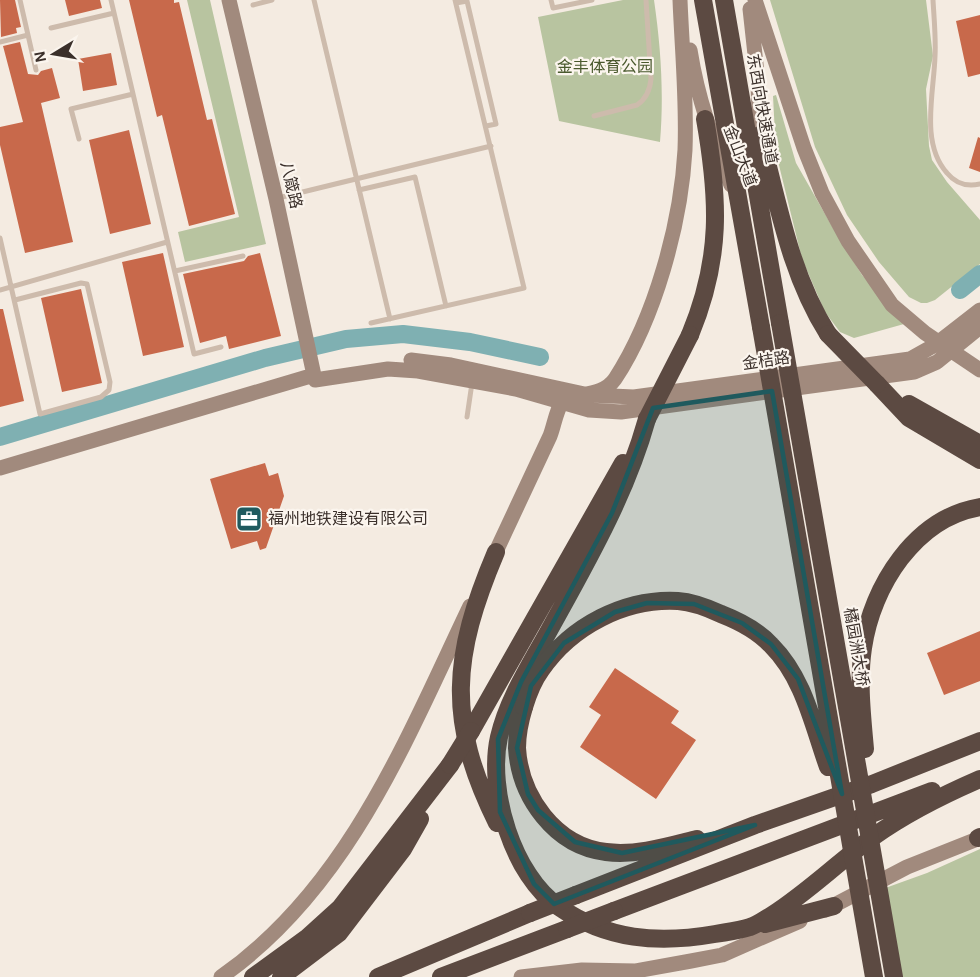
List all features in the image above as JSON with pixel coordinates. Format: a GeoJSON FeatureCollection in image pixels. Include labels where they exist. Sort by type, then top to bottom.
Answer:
{"type":"FeatureCollection","features":[{"type":"Feature","properties":{"kind":"highway"},"geometry":{"type":"LineString","coordinates":[[704,0],[743,228]]}},
{"type":"Feature","properties":{"kind":"highway","name":"东西向快速通道"},"geometry":{"type":"LineString","coordinates":[[724,0],[763,225]]}},
{"type":"Feature","properties":{"kind":"highway"},"geometry":{"type":"LineString","coordinates":[[281,977],[339,933],[404,849],[647,419],[690,335],[709,279],[714,245],[716,209],[714,171],[705,119]]}},
{"type":"Feature","properties":{"kind":"highway"},"geometry":{"type":"LineString","coordinates":[[760,135],[799,278],[814,313],[828,334],[909,418],[980,460]]}},
{"type":"Feature","properties":{"kind":"highway","name":"金山大道"},"geometry":{"type":"LineString","coordinates":[[763,225],[780,324]]}},
{"type":"Feature","properties":{"kind":"highway","name":"金山大道"},"geometry":{"type":"LineString","coordinates":[[743,228],[845,812]]}},
{"type":"Feature","properties":{"kind":"highway","name":"橘园洲大桥"},"geometry":{"type":"LineString","coordinates":[[780,324],[894,977]]}},
{"type":"Feature","properties":{"kind":"highway"},"geometry":{"type":"LineString","coordinates":[[877,384],[906,403],[980,444]]}},
{"type":"Feature","properties":{"kind":"highway"},"geometry":{"type":"LineString","coordinates":[[534,884],[515,848],[500,812],[496,778],[498,739],[504,717],[521,682],[612,513],[632,465],[647,419]]}},
{"type":"Feature","properties":{"kind":"highway"},"geometry":{"type":"LineString","coordinates":[[865,808],[867,765],[861,705],[861,678],[864,645],[874,608],[892,571],[912,545],[942,520],[956,513],[980,507]]}},
{"type":"Feature","properties":{"kind":"highway"},"geometry":{"type":"LineString","coordinates":[[496,552],[478,594],[467,635],[461,673],[461,708],[471,762],[483,795],[513,856],[534,884],[554,904],[572,916],[594,926],[633,937],[677,939],[752,927],[834,906]]}},
{"type":"Feature","properties":{"kind":"highway"},"geometry":{"type":"LineString","coordinates":[[755,825],[622,854],[604,852],[575,843],[550,824],[528,794],[517,748],[519,725],[524,707],[531,686],[541,670],[564,643],[589,625],[615,612],[646,603],[678,601],[703,607],[729,616],[771,644],[798,680],[845,812],[874,977]]}},
{"type":"Feature","properties":{"kind":"highway"},"geometry":{"type":"LineString","coordinates":[[378,977],[576,895],[980,741]]}},
{"type":"Feature","properties":{"kind":"highway"},"geometry":{"type":"LineString","coordinates":[[254,977],[308,937],[340,908],[450,765]]}},
{"type":"Feature","properties":{"kind":"highway"},"geometry":{"type":"LineString","coordinates":[[441,977],[980,773]]}},
{"type":"Feature","properties":{"kind":"highway"},"geometry":{"type":"LineString","coordinates":[[752,927],[792,902],[873,837],[906,816],[980,779]]}},
{"type":"Feature","properties":{"kind":"main road","name":"八箴路"},"geometry":{"type":"LineString","coordinates":[[229,0],[276,199],[313,371]]}},
{"type":"Feature","properties":{"kind":"main road","name":"金山大道"},"geometry":{"type":"LineString","coordinates":[[680,0],[697,90],[705,119],[736,196],[743,228]]}},
{"type":"Feature","properties":{"kind":"main road"},"geometry":{"type":"LineString","coordinates":[[221,977],[258,947],[303,900],[344,850],[365,818],[384,785],[496,552],[553,429],[562,402],[568,398],[589,395],[612,383],[639,333],[660,282],[681,190],[685,140],[680,0]]}},
{"type":"Feature","properties":{"kind":"main road","name":"金山大道"},"geometry":{"type":"LineString","coordinates":[[749,0],[758,82],[763,225]]}},
{"type":"Feature","properties":{"kind":"main road"},"geometry":{"type":"LineString","coordinates":[[755,0],[804,148],[822,193],[848,241],[892,305],[980,370]]}},
{"type":"Feature","properties":{"kind":"main road","name":"金桔路"},"geometry":{"type":"LineString","coordinates":[[313,371],[368,362],[416,360],[542,383],[589,395],[648,396],[910,359],[927,350],[945,346],[980,310]]}},
{"type":"Feature","properties":{"kind":"main road"},"geometry":{"type":"LineString","coordinates":[[0,468],[313,371],[401,369],[516,389],[600,412],[638,410],[914,372],[937,362],[945,346],[980,327]]}},
{"type":"Feature","properties":{"kind":"main road"},"geometry":{"type":"LineString","coordinates":[[521,977],[582,970],[636,971],[722,955],[834,906],[907,867],[979,837]]}},
{"type":"Feature","properties":{"kind":"lane"},"geometry":{"type":"LineString","coordinates":[[20,0],[36,70]]}},
{"type":"Feature","properties":{"kind":"lane"},"geometry":{"type":"LineString","coordinates":[[111,0],[194,354],[221,347]]}},
{"type":"Feature","properties":{"kind":"lane"},"geometry":{"type":"LineString","coordinates":[[253,5],[272,0]]}},
{"type":"Feature","properties":{"kind":"lane"},"geometry":{"type":"LineString","coordinates":[[314,0],[390,319]]}},
{"type":"Feature","properties":{"kind":"lane"},"geometry":{"type":"LineString","coordinates":[[552,0],[553,8],[592,0]]}},
{"type":"Feature","properties":{"kind":"lane"},"geometry":{"type":"LineString","coordinates":[[594,116],[637,105],[642,102],[648,91],[651,79],[646,0]]}},
{"type":"Feature","properties":{"kind":"lane"},"geometry":{"type":"LineString","coordinates":[[933,0],[935,54],[931,103],[934,151],[944,170],[955,182],[972,186],[980,184]]}},
{"type":"Feature","properties":{"kind":"lane"},"geometry":{"type":"LineString","coordinates":[[371,323],[524,288],[455,2],[467,1],[496,124],[486,126]]}},
{"type":"Feature","properties":{"kind":"lane"},"geometry":{"type":"LineString","coordinates":[[51,28],[114,13]]}},
{"type":"Feature","properties":{"kind":"lane"},"geometry":{"type":"LineString","coordinates":[[0,42],[28,35]]}},
{"type":"Feature","properties":{"kind":"lane"},"geometry":{"type":"LineString","coordinates":[[79,139],[71,109],[133,94]]}},
{"type":"Feature","properties":{"kind":"lane"},"geometry":{"type":"LineString","coordinates":[[276,199],[491,146]]}},
{"type":"Feature","properties":{"kind":"lane"},"geometry":{"type":"LineString","coordinates":[[359,190],[415,177],[447,306]]}},
{"type":"Feature","properties":{"kind":"lane"},"geometry":{"type":"LineString","coordinates":[[0,238],[40,414],[101,397],[107,393],[110,382],[87,284],[81,283],[15,300]]}},
{"type":"Feature","properties":{"kind":"lane"},"geometry":{"type":"LineString","coordinates":[[0,290],[168,242]]}},
{"type":"Feature","properties":{"kind":"lane"},"geometry":{"type":"LineString","coordinates":[[175,271],[243,256]]}},
{"type":"Feature","properties":{"kind":"lane"},"geometry":{"type":"LineString","coordinates":[[467,417],[473,380]]}},
{"type":"Feature","properties":{"kind":"highlighted area"},"geometry":{"type":"Polygon","coordinates":[[[772,391],[842,794],[798,679],[771,644],[742,623],[694,604],[647,603],[615,612],[564,643],[531,686],[517,748],[528,794],[538,810],[575,842],[622,853],[755,825],[554,904],[534,884],[500,812],[498,739],[521,682],[612,513],[653,408],[772,391]]]}},
{"type":"Feature","properties":{"kind":"green space"},"geometry":{"type":"Polygon","coordinates":[[[187,0],[210,0],[266,244],[185,262],[178,232],[239,217],[187,0]]]}},
{"type":"Feature","properties":{"kind":"green space","name":"金丰体育公园"},"geometry":{"type":"Polygon","coordinates":[[[623,0],[654,0],[661,71],[660,142],[559,121],[538,17],[623,0]]]}},
{"type":"Feature","properties":{"kind":"green space"},"geometry":{"type":"Polygon","coordinates":[[[770,0],[926,0],[933,56],[926,89],[929,146],[932,160],[947,182],[980,220],[980,264],[935,300],[921,303],[909,297],[879,262],[847,215],[815,147],[770,0]]]}},
{"type":"Feature","properties":{"kind":"green space"},"geometry":{"type":"Polygon","coordinates":[[[776,95],[796,163],[862,275],[904,324],[854,338],[840,332],[825,312],[802,259],[776,153],[773,96],[776,95]]]}},
{"type":"Feature","properties":{"kind":"green space"},"geometry":{"type":"Polygon","coordinates":[[[980,849],[980,977],[892,977],[877,891],[927,873],[980,849]]]}},
{"type":"Feature","properties":{"kind":"building"},"geometry":{"type":"Polygon","coordinates":[[[0,0],[15,0],[21,27],[16,28],[17,33],[1,37],[0,0]]]}},
{"type":"Feature","properties":{"kind":"building"},"geometry":{"type":"Polygon","coordinates":[[[65,0],[100,0],[102,8],[69,16],[65,0]]]}},
{"type":"Feature","properties":{"kind":"building"},"geometry":{"type":"Polygon","coordinates":[[[129,0],[179,2],[207,120],[212,119],[235,214],[189,226],[162,115],[157,117],[129,0]]]}},
{"type":"Feature","properties":{"kind":"building"},"geometry":{"type":"Polygon","coordinates":[[[980,15],[980,74],[968,77],[956,21],[980,15]]]}},
{"type":"Feature","properties":{"kind":"building"},"geometry":{"type":"Polygon","coordinates":[[[20,42],[28,74],[38,75],[41,71],[52,68],[60,98],[41,103],[73,242],[25,253],[0,145],[0,127],[23,122],[3,46],[20,42]]]}},
{"type":"Feature","properties":{"kind":"building"},"geometry":{"type":"Polygon","coordinates":[[[111,53],[117,85],[83,91],[78,59],[111,53]]]}},
{"type":"Feature","properties":{"kind":"building"},"geometry":{"type":"Polygon","coordinates":[[[129,130],[151,224],[110,234],[89,140],[129,130]]]}},
{"type":"Feature","properties":{"kind":"building"},"geometry":{"type":"Polygon","coordinates":[[[978,137],[980,138],[980,172],[969,168],[978,137]]]}},
{"type":"Feature","properties":{"kind":"building"},"geometry":{"type":"Polygon","coordinates":[[[163,253],[184,347],[143,356],[122,262],[163,253]]]}},
{"type":"Feature","properties":{"kind":"building"},"geometry":{"type":"Polygon","coordinates":[[[260,253],[281,336],[229,349],[226,336],[200,343],[183,274],[244,261],[248,256],[260,253]]]}},
{"type":"Feature","properties":{"kind":"building"},"geometry":{"type":"Polygon","coordinates":[[[81,289],[102,383],[62,392],[41,298],[81,289]]]}},
{"type":"Feature","properties":{"kind":"building"},"geometry":{"type":"Polygon","coordinates":[[[0,309],[3,309],[24,401],[0,407],[0,309]]]}},
{"type":"Feature","properties":{"kind":"building","name":"福州地铁建设有限公司"},"geometry":{"type":"Polygon","coordinates":[[[265,463],[269,476],[278,473],[284,496],[266,548],[260,550],[257,541],[231,549],[210,479],[265,463]]]}},
{"type":"Feature","properties":{"kind":"building"},"geometry":{"type":"Polygon","coordinates":[[[980,631],[980,681],[944,695],[927,653],[980,631]]]}},
{"type":"Feature","properties":{"kind":"building"},"geometry":{"type":"Polygon","coordinates":[[[615,668],[679,711],[671,723],[696,740],[656,799],[580,747],[601,715],[589,707],[615,668]]]}},
{"type":"Feature","properties":{"kind":"waterway"},"geometry":{"type":"LineString","coordinates":[[960,290],[980,274]]}},
{"type":"Feature","properties":{"kind":"waterway"},"geometry":{"type":"LineString","coordinates":[[0,437],[265,358],[346,339],[403,334],[470,342],[540,357]]}},
{"type":"Feature","properties":{"kind":"place","name":"福州地铁建设有限公司"},"geometry":{"type":"Point","coordinates":[249,519]}}]}
